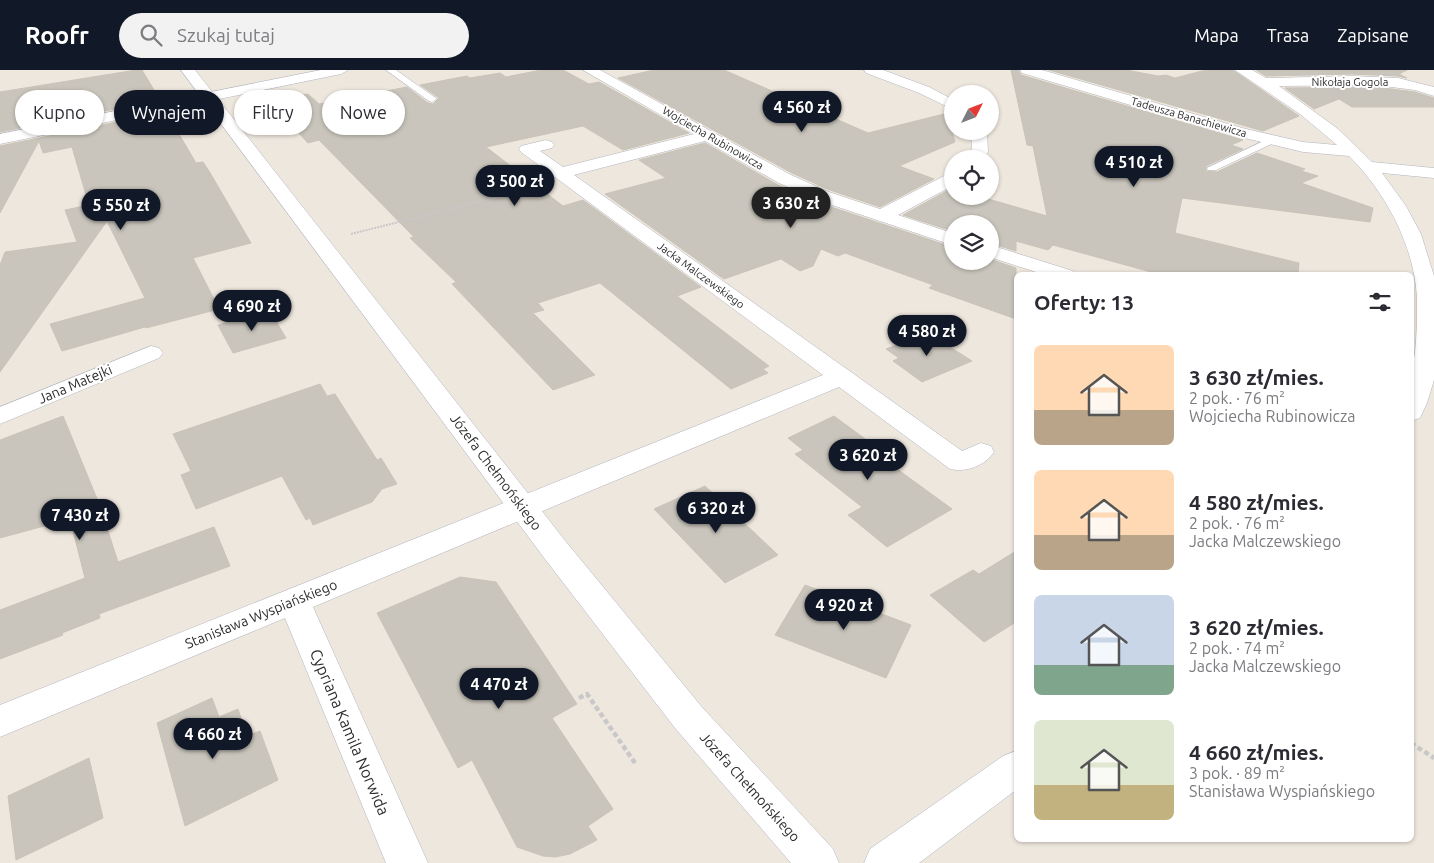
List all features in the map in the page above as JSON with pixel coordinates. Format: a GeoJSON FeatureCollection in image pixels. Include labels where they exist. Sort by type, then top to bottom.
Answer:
{"type":"FeatureCollection","features":[{"type":"Feature","properties":{"kind":"street","name":"Józefa Chełmońskiego"},"geometry":{"type":"LineString","coordinates":[[188,70],[203,90]]}},
{"type":"Feature","properties":{"kind":"street"},"geometry":{"type":"LineString","coordinates":[[224,93],[341,70]]}},
{"type":"Feature","properties":{"kind":"street","name":"Wojciecha Rubinowicza"},"geometry":{"type":"LineString","coordinates":[[590,70],[784,179],[823,196],[944,236]]}},
{"type":"Feature","properties":{"kind":"street"},"geometry":{"type":"LineString","coordinates":[[871,70],[924,90],[944,101]]}},
{"type":"Feature","properties":{"kind":"street","name":"Tadeusza Banachiewicza"},"geometry":{"type":"LineString","coordinates":[[1026,70],[1272,140],[1303,147],[1353,152]]}},
{"type":"Feature","properties":{"kind":"street"},"geometry":{"type":"LineString","coordinates":[[1242,70],[1265,82],[1334,133],[1369,167],[1398,207],[1428,259],[1430,303],[1427,353],[1422,388],[1414,406]]}},
{"type":"Feature","properties":{"kind":"street","name":"Nikołaja Gogola"},"geometry":{"type":"LineString","coordinates":[[1265,82],[1381,81],[1403,83],[1434,92]]}},
{"type":"Feature","properties":{"kind":"street"},"geometry":{"type":"LineString","coordinates":[[0,138],[114,115]]}},
{"type":"Feature","properties":{"kind":"street","name":"Józefa Chełmońskiego"},"geometry":{"type":"LineString","coordinates":[[224,117],[688,717],[818,863]]}},
{"type":"Feature","properties":{"kind":"street"},"geometry":{"type":"LineString","coordinates":[[560,173],[706,136]]}},
{"type":"Feature","properties":{"kind":"street","name":"Jacka Malczewskiego"},"geometry":{"type":"LineString","coordinates":[[546,144],[527,149],[960,462],[981,452]]}},
{"type":"Feature","properties":{"kind":"street"},"geometry":{"type":"LineString","coordinates":[[1369,167],[1434,173]]}},
{"type":"Feature","properties":{"kind":"street"},"geometry":{"type":"LineString","coordinates":[[881,216],[944,183]]}},
{"type":"Feature","properties":{"kind":"street"},"geometry":{"type":"LineString","coordinates":[[999,254],[1056,272]]}},
{"type":"Feature","properties":{"kind":"street","name":"Jana Matejki"},"geometry":{"type":"LineString","coordinates":[[0,416],[150,353]]}},
{"type":"Feature","properties":{"kind":"street"},"geometry":{"type":"LineString","coordinates":[[523,506],[841,377]]}},
{"type":"Feature","properties":{"kind":"street","name":"Stanisława Wyspiańskiego"},"geometry":{"type":"LineString","coordinates":[[0,721],[523,506]]}},
{"type":"Feature","properties":{"kind":"street","name":"Cypriana Kamila Norwida"},"geometry":{"type":"LineString","coordinates":[[294,600],[407,863]]}},
{"type":"Feature","properties":{"kind":"street"},"geometry":{"type":"LineString","coordinates":[[885,863],[1014,769]]}},
{"type":"Feature","properties":{"kind":"lane"},"geometry":{"type":"LineString","coordinates":[[390,70],[432,99]]}},
{"type":"Feature","properties":{"kind":"lane"},"geometry":{"type":"LineString","coordinates":[[1212,168],[1272,140]]}},
{"type":"Feature","properties":{"kind":"path"},"geometry":{"type":"LineString","coordinates":[[348,235],[540,187]]}},
{"type":"Feature","properties":{"kind":"path"},"geometry":{"type":"LineString","coordinates":[[579,698],[587,694],[635,763]]}},
{"type":"Feature","properties":{"kind":"path"},"geometry":{"type":"LineString","coordinates":[[1414,745],[1434,758]]}},
{"type":"Feature","properties":{"kind":"building"},"geometry":{"type":"Polygon","coordinates":[[[136,70],[142,70],[154,90],[114,90],[114,109],[104,111],[104,90],[15,90],[15,129],[0,132],[0,92],[136,70]]]}},
{"type":"Feature","properties":{"kind":"building"},"geometry":{"type":"Polygon","coordinates":[[[541,70],[563,70],[589,84],[599,82],[689,133],[623,150],[583,126],[486,147],[563,206],[583,200],[701,287],[677,296],[769,366],[763,369],[768,373],[731,389],[600,283],[538,303],[544,310],[533,313],[595,375],[553,390],[452,284],[456,282],[410,238],[414,237],[319,140],[308,143],[301,135],[312,135],[312,98],[319,104],[322,103],[322,135],[405,135],[405,90],[391,90],[407,87],[428,103],[433,104],[439,98],[420,85],[467,76],[470,78],[500,73],[506,77],[541,70]]]}},
{"type":"Feature","properties":{"kind":"building"},"geometry":{"type":"Polygon","coordinates":[[[654,70],[724,70],[868,133],[944,114],[944,140],[954,140],[955,142],[899,166],[934,179],[880,207],[830,190],[792,173],[618,78],[654,70]]]}},
{"type":"Feature","properties":{"kind":"building"},"geometry":{"type":"Polygon","coordinates":[[[1011,70],[1018,70],[1021,75],[1243,140],[1231,145],[1243,149],[1206,166],[1206,171],[1217,172],[1257,153],[1305,169],[1301,171],[1318,176],[1301,183],[1373,208],[1370,222],[1182,198],[1175,233],[1299,263],[1298,272],[1151,272],[1053,245],[1048,250],[1016,241],[1016,251],[999,246],[999,215],[944,215],[944,228],[903,215],[944,192],[944,205],[999,205],[999,202],[1047,216],[1033,146],[1027,145],[1011,70]]]}},
{"type":"Feature","properties":{"kind":"building"},"geometry":{"type":"Polygon","coordinates":[[[1049,70],[1126,70],[1158,76],[1166,75],[1175,78],[1206,70],[1233,70],[1299,116],[1263,131],[1049,70]]]}},
{"type":"Feature","properties":{"kind":"building"},"geometry":{"type":"Polygon","coordinates":[[[1256,70],[1407,70],[1399,74],[1407,78],[1352,74],[1266,76],[1256,70]]]}},
{"type":"Feature","properties":{"kind":"building"},"geometry":{"type":"Polygon","coordinates":[[[1376,87],[1415,92],[1434,98],[1434,107],[1352,107],[1339,99],[1314,109],[1285,88],[1376,87]]]}},
{"type":"Feature","properties":{"kind":"building"},"geometry":{"type":"Polygon","coordinates":[[[114,123],[114,135],[180,135],[196,163],[203,162],[209,171],[251,243],[193,258],[219,309],[145,327],[62,351],[50,324],[145,298],[107,221],[0,372],[0,265],[5,252],[77,242],[65,210],[89,205],[72,147],[43,153],[39,141],[0,213],[0,146],[54,135],[104,135],[104,125],[114,123]]]}},
{"type":"Feature","properties":{"kind":"building"},"geometry":{"type":"Polygon","coordinates":[[[705,143],[778,185],[816,202],[944,244],[944,270],[999,270],[999,262],[1016,268],[1016,272],[1014,272],[1014,318],[929,288],[933,285],[845,253],[838,256],[821,249],[813,266],[800,271],[781,259],[724,279],[605,194],[666,178],[639,160],[705,143]]]}},
{"type":"Feature","properties":{"kind":"building"},"geometry":{"type":"Polygon","coordinates":[[[270,311],[286,338],[233,353],[218,325],[270,311]]]}},
{"type":"Feature","properties":{"kind":"building"},"geometry":{"type":"Polygon","coordinates":[[[928,333],[972,361],[922,382],[893,361],[899,358],[886,349],[928,333]]]}},
{"type":"Feature","properties":{"kind":"building"},"geometry":{"type":"Polygon","coordinates":[[[320,384],[327,396],[335,394],[377,460],[381,458],[397,484],[382,489],[372,502],[313,525],[310,518],[306,520],[282,476],[196,509],[181,475],[191,471],[173,434],[320,384]]]}},
{"type":"Feature","properties":{"kind":"building"},"geometry":{"type":"Polygon","coordinates":[[[63,416],[100,506],[118,562],[214,527],[230,566],[99,614],[100,618],[62,633],[63,635],[0,659],[0,610],[85,578],[70,519],[0,538],[0,440],[63,416]]]}},
{"type":"Feature","properties":{"kind":"building"},"geometry":{"type":"Polygon","coordinates":[[[834,416],[876,447],[871,450],[952,509],[887,547],[848,515],[862,507],[795,454],[803,450],[788,438],[834,416]]]}},
{"type":"Feature","properties":{"kind":"building"},"geometry":{"type":"Polygon","coordinates":[[[705,486],[778,555],[725,583],[654,509],[705,486]]]}},
{"type":"Feature","properties":{"kind":"building"},"geometry":{"type":"Polygon","coordinates":[[[1014,552],[1014,623],[984,642],[930,595],[973,570],[979,574],[1014,552]]]}},
{"type":"Feature","properties":{"kind":"building"},"geometry":{"type":"Polygon","coordinates":[[[460,577],[496,582],[577,704],[552,718],[613,809],[588,826],[597,840],[570,854],[555,857],[543,856],[517,847],[472,760],[458,768],[377,613],[460,577]]]}},
{"type":"Feature","properties":{"kind":"building"},"geometry":{"type":"Polygon","coordinates":[[[805,585],[911,625],[886,678],[775,635],[805,585]]]}},
{"type":"Feature","properties":{"kind":"building"},"geometry":{"type":"Polygon","coordinates":[[[212,698],[219,717],[238,709],[247,736],[260,731],[278,780],[185,826],[157,723],[212,698]]]}},
{"type":"Feature","properties":{"kind":"building"},"geometry":{"type":"Polygon","coordinates":[[[89,758],[103,818],[16,860],[8,796],[89,758]]]}}]}
